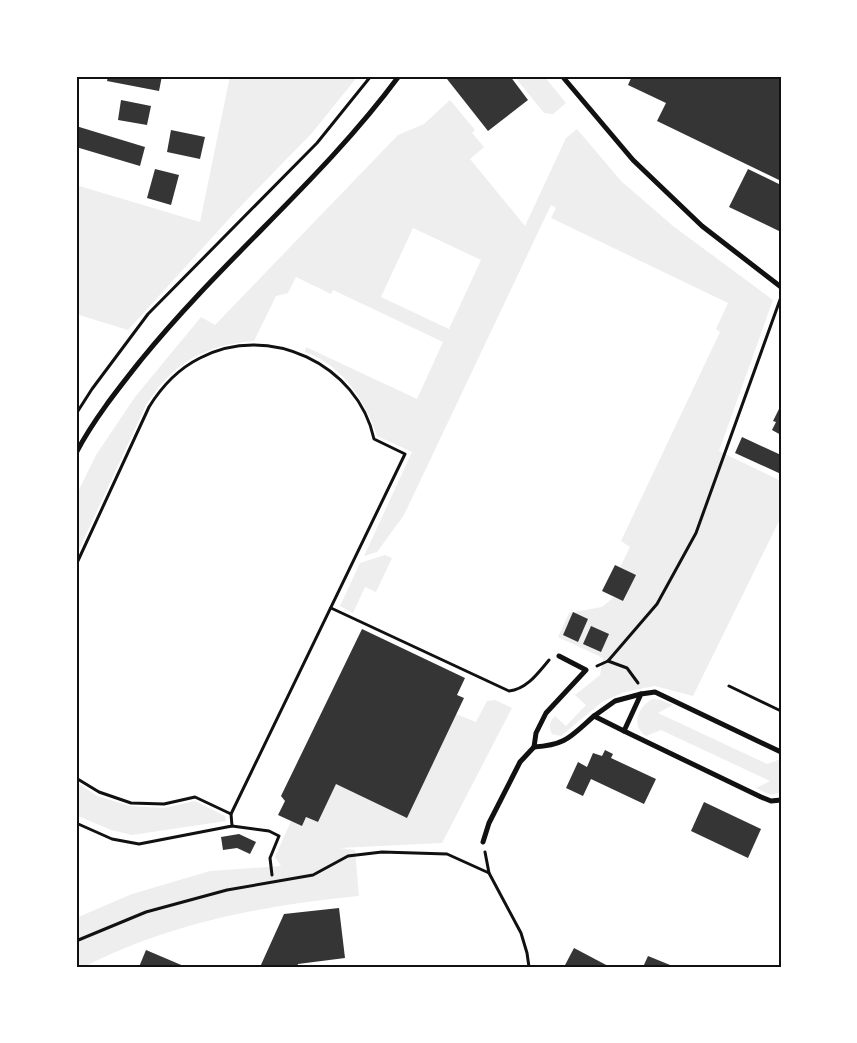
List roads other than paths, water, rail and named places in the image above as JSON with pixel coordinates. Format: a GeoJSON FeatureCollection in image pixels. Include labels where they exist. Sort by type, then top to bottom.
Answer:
{"type":"FeatureCollection","features":[{"type":"Feature","properties":{"kind":"street"},"geometry":{"type":"LineString","coordinates":[[76,453],[110,399],[175,318],[334,157],[368,118],[399,76]]}},
{"type":"Feature","properties":{"kind":"street"},"geometry":{"type":"LineString","coordinates":[[562,76],[633,160],[702,226],[781,287]]}},
{"type":"Feature","properties":{"kind":"street"},"geometry":{"type":"LineString","coordinates":[[483,842],[489,823],[520,762],[534,747],[536,733],[546,713],[586,670],[558,656]]}},
{"type":"Feature","properties":{"kind":"street"},"geometry":{"type":"LineString","coordinates":[[534,747],[552,746],[566,741],[594,716],[615,701],[656,692],[781,752]]}},
{"type":"Feature","properties":{"kind":"street"},"geometry":{"type":"LineString","coordinates":[[624,731],[641,694]]}},
{"type":"Feature","properties":{"kind":"street"},"geometry":{"type":"LineString","coordinates":[[594,716],[761,796],[771,800],[781,800]]}}]}
